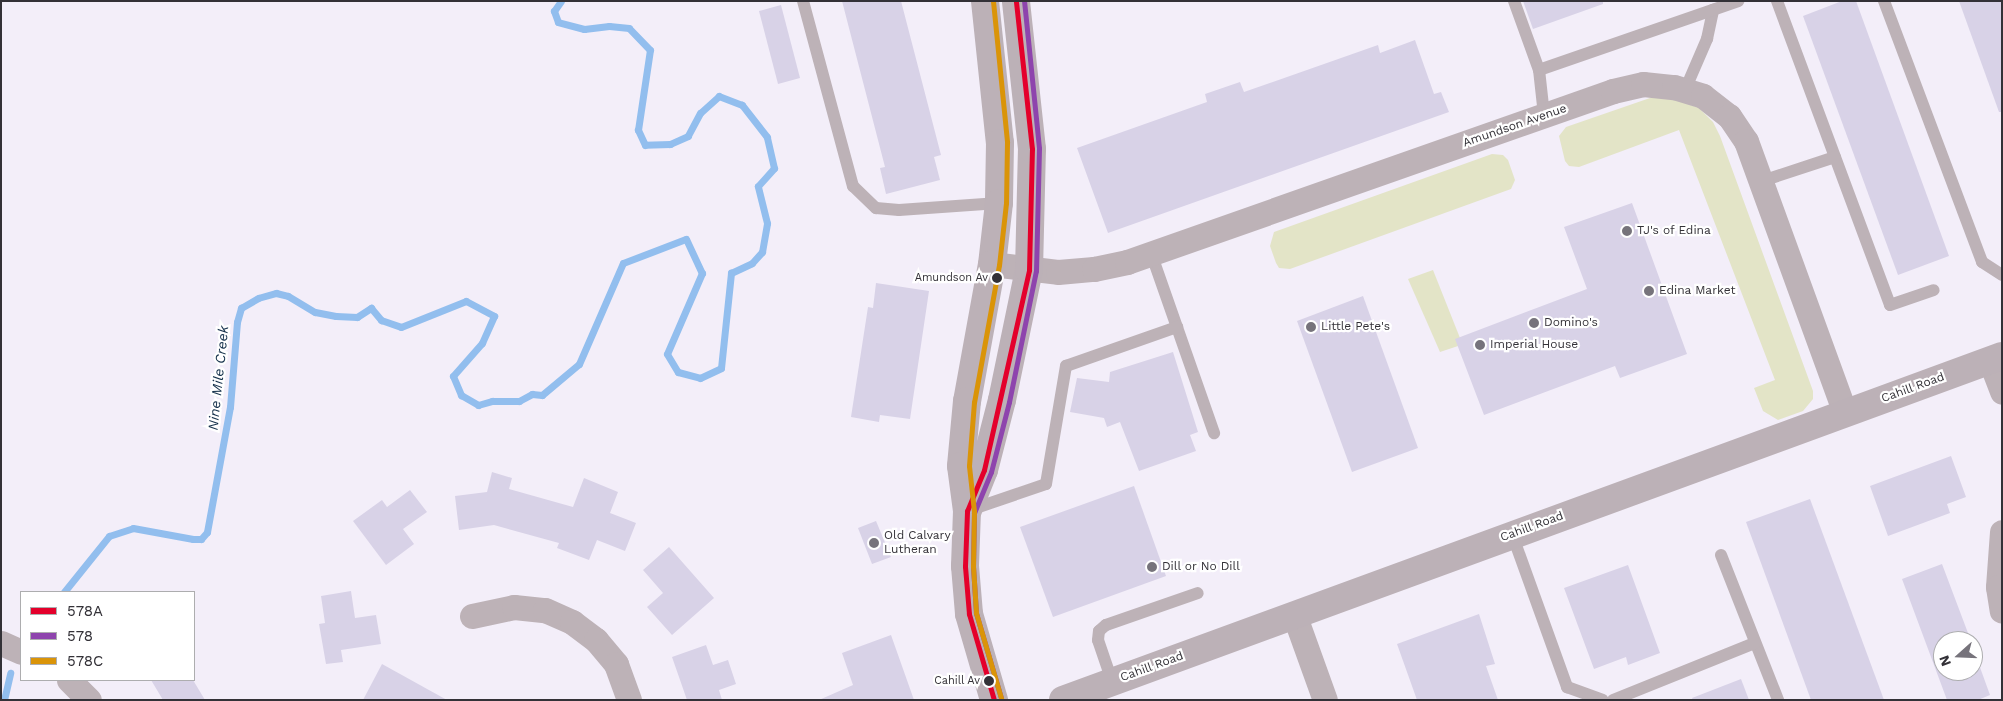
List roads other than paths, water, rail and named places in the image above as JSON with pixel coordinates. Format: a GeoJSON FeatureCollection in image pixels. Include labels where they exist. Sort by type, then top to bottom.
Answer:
{"type":"FeatureCollection","features":[{"type":"Feature","properties":{"kind":"street"},"geometry":{"type":"LineString","coordinates":[[986,1],[1000,142],[999,203],[992,264],[967,401],[961,466],[967,511],[964,566],[969,614],[994,700]]}},
{"type":"Feature","properties":{"kind":"street"},"geometry":{"type":"LineString","coordinates":[[967,511],[984,470],[1000,409],[1029,270],[1032,149],[1016,1]]}},
{"type":"Feature","properties":{"kind":"street","name":"Amundson Avenue"},"geometry":{"type":"LineString","coordinates":[[992,264],[1029,270],[1058,272],[1094,269],[1151,253],[1613,91],[1644,84],[1685,90],[1703,96],[1729,116],[1746,141],[1759,182],[1845,413]]}},
{"type":"Feature","properties":{"kind":"street"},"geometry":{"type":"LineString","coordinates":[[1996,358],[2002,392]]}},
{"type":"Feature","properties":{"kind":"street","name":"Cahill Road"},"geometry":{"type":"LineString","coordinates":[[1063,700],[1996,358]]}},
{"type":"Feature","properties":{"kind":"street"},"geometry":{"type":"LineString","coordinates":[[2002,532],[1998,587],[2002,611]]}},
{"type":"Feature","properties":{"kind":"street"},"geometry":{"type":"LineString","coordinates":[[472,616],[514,608],[544,610],[572,622],[596,640],[616,664],[629,700]]}},
{"type":"Feature","properties":{"kind":"street"},"geometry":{"type":"LineString","coordinates":[[1294,614],[1325,700]]}},
{"type":"Feature","properties":{"kind":"street"},"geometry":{"type":"LineString","coordinates":[[1,644],[20,652]]}},
{"type":"Feature","properties":{"kind":"lane"},"geometry":{"type":"LineString","coordinates":[[803,1],[853,186],[876,208],[899,210],[999,203]]}},
{"type":"Feature","properties":{"kind":"lane"},"geometry":{"type":"LineString","coordinates":[[1514,1],[1539,70],[1544,115]]}},
{"type":"Feature","properties":{"kind":"lane"},"geometry":{"type":"LineString","coordinates":[[1539,70],[1738,1]]}},
{"type":"Feature","properties":{"kind":"lane"},"geometry":{"type":"LineString","coordinates":[[1777,1],[1890,304],[1934,290]]}},
{"type":"Feature","properties":{"kind":"lane"},"geometry":{"type":"LineString","coordinates":[[1884,1],[1982,262],[2002,275]]}},
{"type":"Feature","properties":{"kind":"lane"},"geometry":{"type":"LineString","coordinates":[[1685,90],[1707,39],[1713,10]]}},
{"type":"Feature","properties":{"kind":"lane"},"geometry":{"type":"LineString","coordinates":[[1759,182],[1835,157]]}},
{"type":"Feature","properties":{"kind":"lane"},"geometry":{"type":"LineString","coordinates":[[1151,253],[1214,433]]}},
{"type":"Feature","properties":{"kind":"lane"},"geometry":{"type":"LineString","coordinates":[[967,511],[1046,484],[1066,366],[1177,327]]}},
{"type":"Feature","properties":{"kind":"lane"},"geometry":{"type":"LineString","coordinates":[[1512,534],[1567,687],[1603,700]]}},
{"type":"Feature","properties":{"kind":"lane"},"geometry":{"type":"LineString","coordinates":[[1721,555],[1778,700]]}},
{"type":"Feature","properties":{"kind":"lane"},"geometry":{"type":"LineString","coordinates":[[1112,682],[1098,640],[1099,631],[1106,625],[1198,593]]}},
{"type":"Feature","properties":{"kind":"lane"},"geometry":{"type":"LineString","coordinates":[[1613,700],[1755,643]]}},
{"type":"Feature","properties":{"kind":"waterway","name":"Nine Mile Creek"},"geometry":{"type":"LineString","coordinates":[[65,591],[109,536],[133,528],[193,539],[201,539],[207,532],[230,407],[237,322],[241,308],[258,298],[276,293],[288,296],[315,312],[336,316],[357,317],[371,308],[381,320],[401,327],[466,301],[494,316],[482,343],[453,376],[461,395],[478,405],[492,401],[519,401],[532,394],[542,395],[579,364],[623,263],[686,239],[702,273],[667,354],[678,372],[700,378],[721,368],[731,273],[752,263],[762,252],[767,223],[758,186],[774,168],[767,137],[742,105],[719,96],[700,113],[688,136],[670,144],[645,145],[638,130],[650,50],[629,28],[609,26],[584,29],[558,22],[554,11],[561,1]]}},
{"type":"Feature","properties":{"kind":"waterway","name":"Nine Mile Creek"},"geometry":{"type":"LineString","coordinates":[[4,700],[10,673]]}},
{"type":"Feature","properties":{"kind":"place","name":"TJ's of Edina"},"geometry":{"type":"Point","coordinates":[1627,231]}},
{"type":"Feature","properties":{"kind":"place","name":"Amundson Av"},"geometry":{"type":"Point","coordinates":[997,278]}},
{"type":"Feature","properties":{"kind":"place","name":"Edina Market"},"geometry":{"type":"Point","coordinates":[1649,291]}},
{"type":"Feature","properties":{"kind":"place","name":"Domino's"},"geometry":{"type":"Point","coordinates":[1534,323]}},
{"type":"Feature","properties":{"kind":"place","name":"Little Pete's"},"geometry":{"type":"Point","coordinates":[1311,327]}},
{"type":"Feature","properties":{"kind":"place","name":"Imperial House"},"geometry":{"type":"Point","coordinates":[1480,345]}},
{"type":"Feature","properties":{"kind":"place","name":"Old Calvary Lutheran"},"geometry":{"type":"Point","coordinates":[874,543]}},
{"type":"Feature","properties":{"kind":"place","name":"Dill or No Dill"},"geometry":{"type":"Point","coordinates":[1152,567]}},
{"type":"Feature","properties":{"kind":"place","name":"Cahill Av"},"geometry":{"type":"Point","coordinates":[989,681]}}]}
